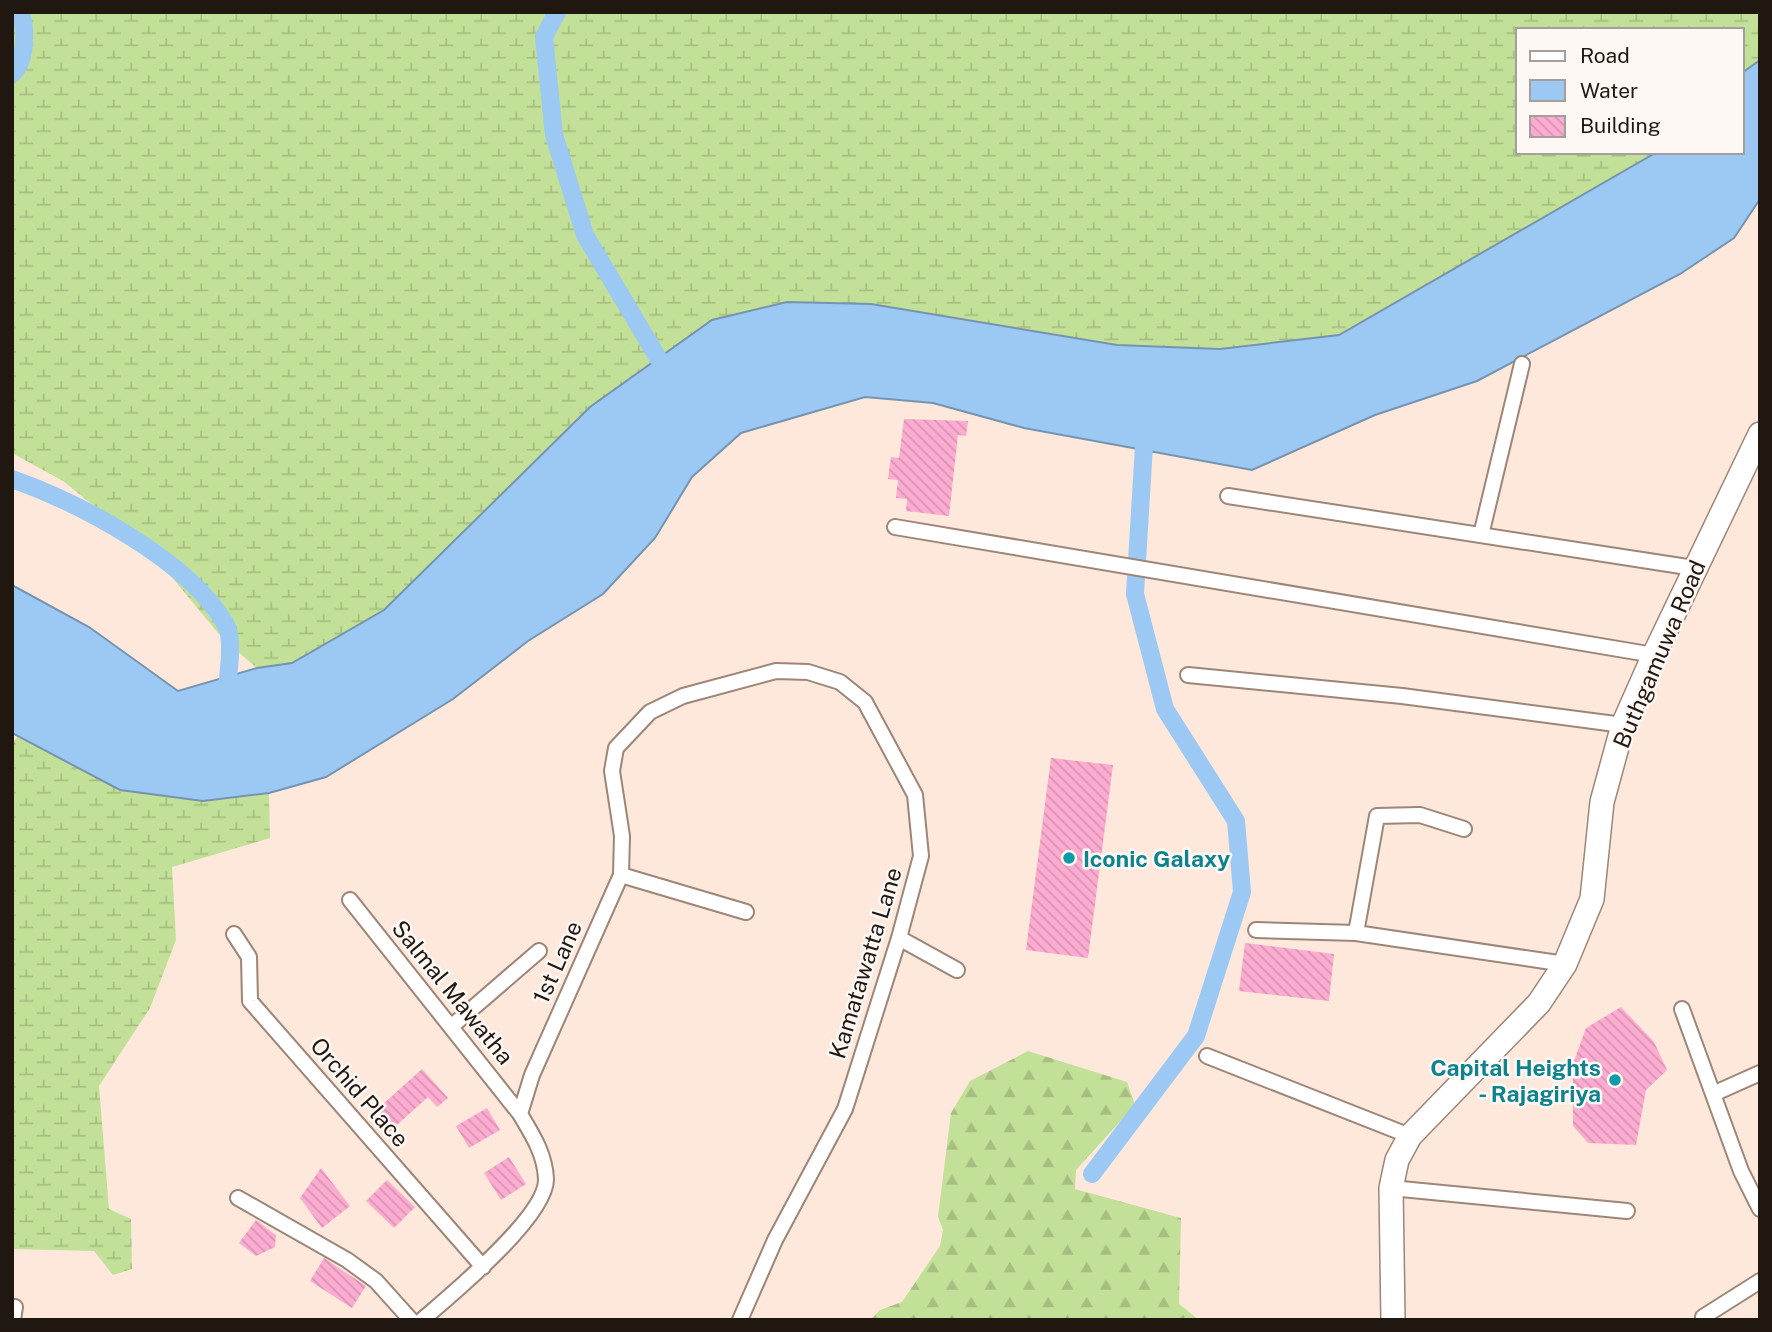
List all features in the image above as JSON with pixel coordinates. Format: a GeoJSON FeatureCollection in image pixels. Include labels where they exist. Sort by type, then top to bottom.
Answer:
{"type":"FeatureCollection","features":[{"type":"Feature","properties":{"kind":"main road","name":"Buthgamuwa Road"},"geometry":{"type":"LineString","coordinates":[[1393,1320],[1391,1188],[1397,1160],[1410,1136],[1539,1003],[1565,964],[1592,899],[1602,802],[1623,725],[1760,434]]}},
{"type":"Feature","properties":{"kind":"street"},"geometry":{"type":"LineString","coordinates":[[1481,535],[1522,364]]}},
{"type":"Feature","properties":{"kind":"street"},"geometry":{"type":"LineString","coordinates":[[1228,496],[1695,568]]}},
{"type":"Feature","properties":{"kind":"street"},"geometry":{"type":"LineString","coordinates":[[895,527],[1147,571],[1389,608],[1654,655]]}},
{"type":"Feature","properties":{"kind":"street","name":"1st Lane"},"geometry":{"type":"LineString","coordinates":[[520,1114],[532,1075],[621,874],[622,836],[611,771],[616,748],[650,712],[683,696],[776,671]]}},
{"type":"Feature","properties":{"kind":"street","name":"Kamatawatta Lane"},"geometry":{"type":"LineString","coordinates":[[740,1320],[775,1240],[845,1109],[899,938],[921,856],[915,795],[865,702],[840,682],[808,672],[776,671]]}},
{"type":"Feature","properties":{"kind":"street"},"geometry":{"type":"LineString","coordinates":[[1188,675],[1402,696],[1623,725]]}},
{"type":"Feature","properties":{"kind":"street"},"geometry":{"type":"LineString","coordinates":[[1356,933],[1377,816],[1420,815],[1464,829]]}},
{"type":"Feature","properties":{"kind":"street"},"geometry":{"type":"LineString","coordinates":[[621,874],[746,912]]}},
{"type":"Feature","properties":{"kind":"street","name":"Salmal Mawatha"},"geometry":{"type":"LineString","coordinates":[[350,900],[520,1114]]}},
{"type":"Feature","properties":{"kind":"street"},"geometry":{"type":"LineString","coordinates":[[1256,930],[1356,933],[1565,964]]}},
{"type":"Feature","properties":{"kind":"street","name":"Orchid Place"},"geometry":{"type":"LineString","coordinates":[[234,934],[249,957],[250,1001],[482,1267]]}},
{"type":"Feature","properties":{"kind":"street"},"geometry":{"type":"LineString","coordinates":[[899,938],[957,970]]}},
{"type":"Feature","properties":{"kind":"street"},"geometry":{"type":"LineString","coordinates":[[452,1026],[539,951]]}},
{"type":"Feature","properties":{"kind":"street"},"geometry":{"type":"LineString","coordinates":[[1682,1009],[1741,1171],[1760,1209]]}},
{"type":"Feature","properties":{"kind":"street"},"geometry":{"type":"LineString","coordinates":[[1207,1056],[1410,1136]]}},
{"type":"Feature","properties":{"kind":"street"},"geometry":{"type":"LineString","coordinates":[[1713,1094],[1760,1073]]}},
{"type":"Feature","properties":{"kind":"street"},"geometry":{"type":"LineString","coordinates":[[422,1320],[482,1267],[536,1207],[546,1181],[540,1148],[520,1114]]}},
{"type":"Feature","properties":{"kind":"street"},"geometry":{"type":"LineString","coordinates":[[1391,1188],[1627,1211]]}},
{"type":"Feature","properties":{"kind":"street"},"geometry":{"type":"LineString","coordinates":[[238,1198],[347,1260],[376,1281],[411,1320]]}},
{"type":"Feature","properties":{"kind":"street"},"geometry":{"type":"LineString","coordinates":[[1703,1317],[1760,1281]]}},
{"type":"Feature","properties":{"kind":"green space"},"geometry":{"type":"Polygon","coordinates":[[[12,12],[1760,12],[1760,60],[1744,72],[1744,28],[1516,28],[1516,154],[1654,154],[1339,335],[1220,349],[1117,345],[871,304],[590,407],[384,610],[292,663],[257,668],[223,639],[151,552],[63,481],[12,453],[12,12]]]}},
{"type":"Feature","properties":{"kind":"green space"},"geometry":{"type":"Polygon","coordinates":[[[18,736],[120,790],[203,801],[269,793],[270,838],[172,867],[176,940],[150,1008],[99,1086],[109,1209],[131,1219],[132,1269],[113,1275],[94,1251],[12,1249],[12,744],[18,736]]]}},
{"type":"Feature","properties":{"kind":"green space"},"geometry":{"type":"Polygon","coordinates":[[[1028,1051],[1127,1082],[1135,1105],[1076,1170],[1075,1189],[1181,1218],[1179,1304],[1199,1320],[870,1320],[880,1310],[902,1302],[940,1246],[943,1230],[938,1217],[951,1113],[970,1081],[1028,1051]]]}},
{"type":"Feature","properties":{"kind":"water"},"geometry":{"type":"Polygon","coordinates":[[[1760,60],[1760,199],[1734,238],[1680,274],[1477,381],[1375,415],[1252,470],[1024,428],[933,403],[865,397],[741,433],[692,477],[655,538],[603,594],[528,641],[453,699],[326,777],[269,793],[203,801],[120,790],[12,733],[12,585],[89,627],[178,691],[257,668],[292,663],[384,610],[590,407],[712,320],[787,302],[871,304],[1117,345],[1220,349],[1339,335],[1654,154],[1744,154],[1744,72],[1760,60]]]}},
{"type":"Feature","properties":{"kind":"building"},"geometry":{"type":"Polygon","coordinates":[[[904,419],[968,421],[966,436],[958,435],[949,516],[906,511],[907,499],[896,498],[898,480],[888,479],[891,457],[899,458],[904,419]]]}},
{"type":"Feature","properties":{"kind":"building","name":"Iconic Galaxy"},"geometry":{"type":"Polygon","coordinates":[[[1051,758],[1113,765],[1088,958],[1026,950],[1051,758]]]}},
{"type":"Feature","properties":{"kind":"building"},"geometry":{"type":"Polygon","coordinates":[[[1245,943],[1334,954],[1329,1001],[1239,991],[1245,943]]]}},
{"type":"Feature","properties":{"kind":"building","name":"Capital Heights - Rajagiriya"},"geometry":{"type":"Polygon","coordinates":[[[1621,1007],[1654,1042],[1667,1070],[1646,1090],[1636,1145],[1588,1143],[1573,1126],[1573,1064],[1586,1028],[1621,1007]]]}},
{"type":"Feature","properties":{"kind":"building"},"geometry":{"type":"Polygon","coordinates":[[[422,1069],[448,1098],[437,1107],[428,1097],[389,1132],[372,1114],[422,1069]]]}},
{"type":"Feature","properties":{"kind":"building"},"geometry":{"type":"Polygon","coordinates":[[[487,1108],[500,1130],[469,1148],[456,1126],[487,1108]]]}},
{"type":"Feature","properties":{"kind":"building"},"geometry":{"type":"Polygon","coordinates":[[[509,1157],[526,1184],[501,1200],[484,1173],[509,1157]]]}},
{"type":"Feature","properties":{"kind":"building"},"geometry":{"type":"Polygon","coordinates":[[[321,1168],[350,1206],[322,1228],[300,1198],[321,1168]]]}},
{"type":"Feature","properties":{"kind":"building"},"geometry":{"type":"Polygon","coordinates":[[[387,1180],[415,1207],[394,1228],[366,1201],[387,1180]]]}},
{"type":"Feature","properties":{"kind":"building"},"geometry":{"type":"Polygon","coordinates":[[[256,1220],[276,1235],[275,1247],[256,1256],[239,1243],[256,1220]]]}},
{"type":"Feature","properties":{"kind":"building"},"geometry":{"type":"Polygon","coordinates":[[[324,1258],[366,1286],[352,1308],[310,1281],[324,1258]]]}},
{"type":"Feature","properties":{"kind":"waterway"},"geometry":{"type":"LineString","coordinates":[[12,74],[23,54],[24,27],[20,12]]}},
{"type":"Feature","properties":{"kind":"waterway"},"geometry":{"type":"LineString","coordinates":[[557,12],[544,37],[554,135],[585,235],[658,358]]}},
{"type":"Feature","properties":{"kind":"waterway"},"geometry":{"type":"LineString","coordinates":[[1092,1174],[1196,1036],[1242,892],[1236,821],[1165,709],[1135,594],[1145,429]]}},
{"type":"Feature","properties":{"kind":"waterway"},"geometry":{"type":"LineString","coordinates":[[12,479],[69,503],[131,537],[187,579],[209,601],[226,625],[230,640],[225,699]]}},
{"type":"Feature","properties":{"kind":"place","name":"Iconic Galaxy"},"geometry":{"type":"Point","coordinates":[1069,858]}},
{"type":"Feature","properties":{"kind":"place","name":"Capital Heights - Rajagiriya"},"geometry":{"type":"Point","coordinates":[1615,1080]}}]}
